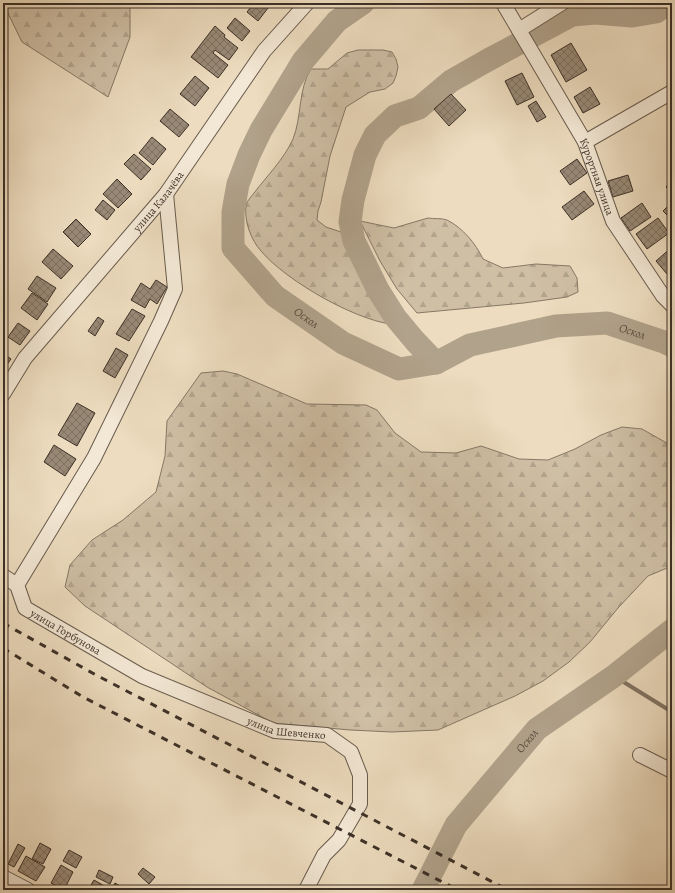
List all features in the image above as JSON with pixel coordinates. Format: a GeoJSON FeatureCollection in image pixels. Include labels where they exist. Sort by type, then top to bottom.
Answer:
{"type":"FeatureCollection","features":[{"type":"Feature","properties":{"kind":"street","name":"улица Калачёва"},"geometry":{"type":"LineString","coordinates":[[3,394],[25,358],[166,194],[264,51],[307,3]]}},
{"type":"Feature","properties":{"kind":"street","name":"Курортная улица"},"geometry":{"type":"LineString","coordinates":[[503,3],[585,142],[613,221],[663,296],[672,305]]}},
{"type":"Feature","properties":{"kind":"street"},"geometry":{"type":"LineString","coordinates":[[523,37],[562,3]]}},
{"type":"Feature","properties":{"kind":"street"},"geometry":{"type":"LineString","coordinates":[[585,142],[672,92]]}},
{"type":"Feature","properties":{"kind":"street"},"geometry":{"type":"LineString","coordinates":[[3,576],[17,585],[94,458],[162,321],[175,289],[166,194]]}},
{"type":"Feature","properties":{"kind":"street","name":"улица Горбунова"},"geometry":{"type":"LineString","coordinates":[[17,585],[25,608],[142,676]]}},
{"type":"Feature","properties":{"kind":"street","name":"улица Шевченко"},"geometry":{"type":"LineString","coordinates":[[142,676],[275,731],[327,735],[351,752],[360,775],[360,804],[338,840],[324,855],[306,890]]}},
{"type":"Feature","properties":{"kind":"street"},"geometry":{"type":"LineString","coordinates":[[640,755],[672,771]]}},
{"type":"Feature","properties":{"kind":"street"},"geometry":{"type":"LineString","coordinates":[[3,877],[28,890]]}},
{"type":"Feature","properties":{"kind":"green space"},"geometry":{"type":"Polygon","coordinates":[[[3,3],[130,3],[130,37],[108,97],[22,42],[3,3]]]}},
{"type":"Feature","properties":{"kind":"green space"},"geometry":{"type":"Polygon","coordinates":[[[358,50],[383,50],[392,52],[398,67],[396,76],[393,83],[385,89],[370,92],[346,107],[330,156],[317,220],[326,227],[344,233],[364,273],[381,300],[401,325],[366,318],[306,288],[273,263],[257,247],[249,230],[246,218],[246,204],[280,160],[293,139],[298,122],[304,85],[311,69],[328,69],[347,53],[358,50]]]}},
{"type":"Feature","properties":{"kind":"green space"},"geometry":{"type":"Polygon","coordinates":[[[428,218],[445,219],[453,223],[468,237],[477,248],[483,259],[503,268],[536,264],[570,266],[577,278],[578,292],[567,297],[524,303],[417,313],[397,289],[380,261],[360,221],[394,228],[428,218]]]}},
{"type":"Feature","properties":{"kind":"green space"},"geometry":{"type":"Polygon","coordinates":[[[223,371],[237,374],[307,404],[366,405],[377,410],[395,433],[421,452],[456,453],[481,446],[519,459],[548,460],[575,449],[601,435],[622,427],[642,429],[672,446],[672,566],[648,576],[618,608],[590,642],[569,662],[543,681],[515,696],[438,730],[392,732],[273,723],[207,687],[85,606],[65,587],[70,565],[92,540],[123,520],[156,492],[165,456],[167,421],[201,373],[223,371]]]}},
{"type":"Feature","properties":{"kind":"building"},"geometry":{"type":"Polygon","coordinates":[[[254,3],[263,3],[268,8],[258,21],[247,12],[254,3]]]}},
{"type":"Feature","properties":{"kind":"building"},"geometry":{"type":"Polygon","coordinates":[[[235,18],[250,31],[242,41],[227,28],[235,18]]]}},
{"type":"Feature","properties":{"kind":"building"},"geometry":{"type":"Polygon","coordinates":[[[215,26],[225,35],[224,37],[238,48],[229,60],[215,50],[213,53],[228,65],[218,78],[191,57],[215,26]]]}},
{"type":"Feature","properties":{"kind":"building"},"geometry":{"type":"Polygon","coordinates":[[[571,43],[587,70],[566,82],[551,55],[571,43]]]}},
{"type":"Feature","properties":{"kind":"building"},"geometry":{"type":"Polygon","coordinates":[[[522,73],[534,97],[517,105],[505,81],[522,73]]]}},
{"type":"Feature","properties":{"kind":"building"},"geometry":{"type":"Polygon","coordinates":[[[195,76],[209,88],[195,106],[180,94],[195,76]]]}},
{"type":"Feature","properties":{"kind":"building"},"geometry":{"type":"Polygon","coordinates":[[[590,87],[600,104],[583,113],[574,97],[590,87]]]}},
{"type":"Feature","properties":{"kind":"building"},"geometry":{"type":"Polygon","coordinates":[[[451,94],[466,110],[449,126],[434,109],[451,94]]]}},
{"type":"Feature","properties":{"kind":"building"},"geometry":{"type":"Polygon","coordinates":[[[536,101],[546,117],[537,122],[528,106],[536,101]]]}},
{"type":"Feature","properties":{"kind":"building"},"geometry":{"type":"Polygon","coordinates":[[[170,109],[189,125],[179,137],[160,121],[170,109]]]}},
{"type":"Feature","properties":{"kind":"building"},"geometry":{"type":"Polygon","coordinates":[[[152,137],[166,149],[153,165],[139,153],[152,137]]]}},
{"type":"Feature","properties":{"kind":"building"},"geometry":{"type":"Polygon","coordinates":[[[134,154],[151,169],[141,180],[124,164],[134,154]]]}},
{"type":"Feature","properties":{"kind":"building"},"geometry":{"type":"Polygon","coordinates":[[[577,159],[587,173],[570,185],[560,171],[577,159]]]}},
{"type":"Feature","properties":{"kind":"building"},"geometry":{"type":"Polygon","coordinates":[[[628,175],[633,191],[613,197],[608,181],[628,175]]]}},
{"type":"Feature","properties":{"kind":"building"},"geometry":{"type":"Polygon","coordinates":[[[117,179],[132,194],[118,208],[103,194],[117,179]]]}},
{"type":"Feature","properties":{"kind":"building"},"geometry":{"type":"Polygon","coordinates":[[[672,180],[672,193],[666,187],[672,180]]]}},
{"type":"Feature","properties":{"kind":"building"},"geometry":{"type":"Polygon","coordinates":[[[584,191],[594,204],[572,220],[562,207],[584,191]]]}},
{"type":"Feature","properties":{"kind":"building"},"geometry":{"type":"Polygon","coordinates":[[[103,200],[115,210],[107,220],[95,210],[103,200]]]}},
{"type":"Feature","properties":{"kind":"building"},"geometry":{"type":"Polygon","coordinates":[[[672,202],[672,218],[671,219],[663,211],[672,202]]]}},
{"type":"Feature","properties":{"kind":"building"},"geometry":{"type":"Polygon","coordinates":[[[642,203],[651,217],[630,231],[621,218],[642,203]]]}},
{"type":"Feature","properties":{"kind":"building"},"geometry":{"type":"Polygon","coordinates":[[[658,218],[669,233],[647,249],[636,234],[658,218]]]}},
{"type":"Feature","properties":{"kind":"building"},"geometry":{"type":"Polygon","coordinates":[[[76,219],[91,234],[78,247],[63,232],[76,219]]]}},
{"type":"Feature","properties":{"kind":"building"},"geometry":{"type":"Polygon","coordinates":[[[672,247],[672,269],[667,274],[656,261],[672,247]]]}},
{"type":"Feature","properties":{"kind":"building"},"geometry":{"type":"Polygon","coordinates":[[[53,249],[73,266],[61,279],[42,262],[53,249]]]}},
{"type":"Feature","properties":{"kind":"building"},"geometry":{"type":"Polygon","coordinates":[[[37,276],[56,288],[47,302],[28,289],[37,276]]]}},
{"type":"Feature","properties":{"kind":"building"},"geometry":{"type":"Polygon","coordinates":[[[156,280],[167,287],[157,304],[150,299],[145,308],[131,300],[141,283],[150,289],[156,280]]]}},
{"type":"Feature","properties":{"kind":"building"},"geometry":{"type":"Polygon","coordinates":[[[32,293],[48,304],[37,320],[21,308],[32,293]]]}},
{"type":"Feature","properties":{"kind":"building"},"geometry":{"type":"Polygon","coordinates":[[[132,309],[145,316],[129,341],[116,334],[132,309]]]}},
{"type":"Feature","properties":{"kind":"building"},"geometry":{"type":"Polygon","coordinates":[[[98,317],[104,321],[95,336],[88,331],[98,317]]]}},
{"type":"Feature","properties":{"kind":"building"},"geometry":{"type":"Polygon","coordinates":[[[18,323],[30,331],[20,345],[8,337],[18,323]]]}},
{"type":"Feature","properties":{"kind":"building"},"geometry":{"type":"Polygon","coordinates":[[[116,348],[128,355],[115,378],[103,371],[116,348]]]}},
{"type":"Feature","properties":{"kind":"building"},"geometry":{"type":"Polygon","coordinates":[[[3,353],[11,359],[3,370],[3,353]]]}},
{"type":"Feature","properties":{"kind":"building"},"geometry":{"type":"Polygon","coordinates":[[[77,403],[95,413],[77,446],[58,435],[77,403]]]}},
{"type":"Feature","properties":{"kind":"building"},"geometry":{"type":"Polygon","coordinates":[[[54,445],[76,459],[65,476],[44,462],[54,445]]]}},
{"type":"Feature","properties":{"kind":"building"},"geometry":{"type":"Polygon","coordinates":[[[40,843],[51,849],[43,864],[32,859],[40,843]]]}},
{"type":"Feature","properties":{"kind":"building"},"geometry":{"type":"Polygon","coordinates":[[[18,844],[25,848],[14,867],[8,864],[18,844]]]}},
{"type":"Feature","properties":{"kind":"building"},"geometry":{"type":"Polygon","coordinates":[[[69,850],[82,857],[76,868],[63,861],[69,850]]]}},
{"type":"Feature","properties":{"kind":"building"},"geometry":{"type":"Polygon","coordinates":[[[26,856],[45,867],[36,881],[18,871],[26,856]]]}},
{"type":"Feature","properties":{"kind":"building"},"geometry":{"type":"Polygon","coordinates":[[[61,865],[73,872],[64,890],[51,883],[61,865]]]}},
{"type":"Feature","properties":{"kind":"building"},"geometry":{"type":"Polygon","coordinates":[[[143,868],[155,877],[149,884],[138,874],[143,868]]]}},
{"type":"Feature","properties":{"kind":"building"},"geometry":{"type":"Polygon","coordinates":[[[99,870],[113,877],[110,884],[96,877],[99,870]]]}},
{"type":"Feature","properties":{"kind":"building"},"geometry":{"type":"Polygon","coordinates":[[[94,880],[108,888],[107,890],[88,890],[94,880]]]}},
{"type":"Feature","properties":{"kind":"building"},"geometry":{"type":"Polygon","coordinates":[[[115,883],[127,890],[111,890],[115,883]]]}},
{"type":"Feature","properties":{"kind":"waterway","name":"Оскол"},"geometry":{"type":"LineString","coordinates":[[363,3],[337,21],[303,61],[261,130],[249,155],[238,184],[233,212],[233,248],[275,296],[343,343],[399,369],[436,363],[470,345],[556,326],[607,323],[672,346]]}},
{"type":"Feature","properties":{"kind":"waterway"},"geometry":{"type":"LineString","coordinates":[[436,363],[395,317],[378,290],[354,241],[350,222],[353,200],[365,155],[375,135],[395,116],[419,108],[451,81],[572,15],[595,13],[632,16],[656,12],[669,3]]}},
{"type":"Feature","properties":{"kind":"waterway","name":"Оскол"},"geometry":{"type":"LineString","coordinates":[[423,890],[456,825],[537,729],[614,676],[672,630]]}},
{"type":"Feature","properties":{"kind":"waterway"},"geometry":{"type":"LineString","coordinates":[[614,676],[672,712]]}},
{"type":"Feature","properties":{"kind":"railway"},"geometry":{"type":"LineString","coordinates":[[3,623],[96,675],[508,890]]}},
{"type":"Feature","properties":{"kind":"railway"},"geometry":{"type":"LineString","coordinates":[[3,648],[83,697],[458,890]]}}]}
